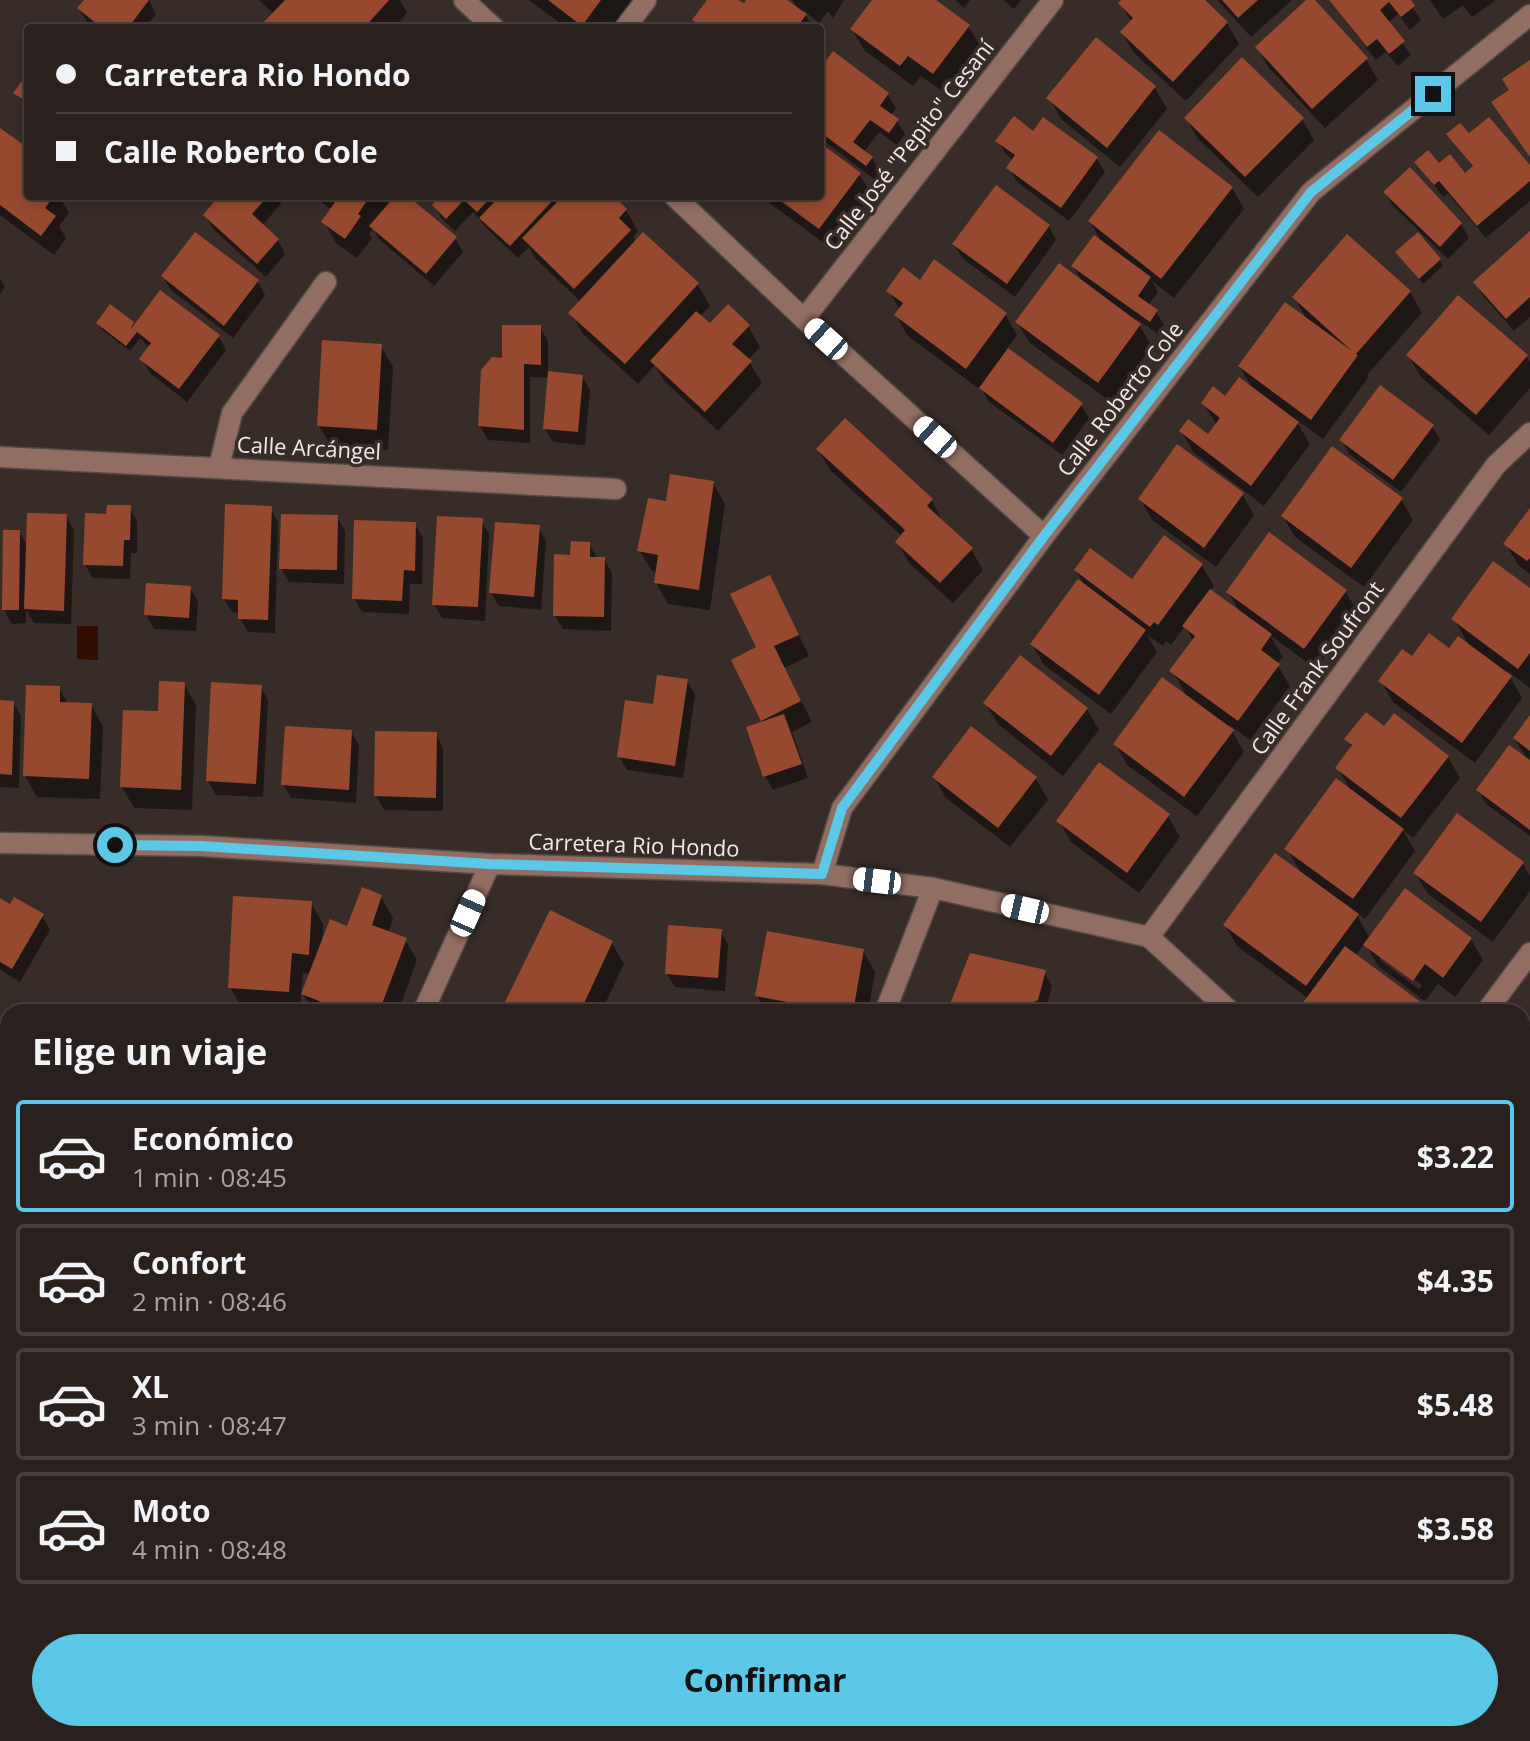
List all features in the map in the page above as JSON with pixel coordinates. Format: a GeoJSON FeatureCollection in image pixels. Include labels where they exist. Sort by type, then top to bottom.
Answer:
{"type":"FeatureCollection","features":[{"type":"Feature","properties":{"kind":"street"},"geometry":{"type":"LineString","coordinates":[[464,0],[490,24]]}},
{"type":"Feature","properties":{"kind":"street"},"geometry":{"type":"LineString","coordinates":[[628,24],[646,0]]}},
{"type":"Feature","properties":{"kind":"street","name":"Calle José \"Pepito\" Cesaní"},"geometry":{"type":"LineString","coordinates":[[804,319],[1053,0]]}},
{"type":"Feature","properties":{"kind":"street","name":"Calle Roberto Cole"},"geometry":{"type":"LineString","coordinates":[[822,874],[842,808],[1044,536],[1311,192],[1530,15]]}},
{"type":"Feature","properties":{"kind":"street"},"geometry":{"type":"LineString","coordinates":[[678,200],[804,319],[1044,536]]}},
{"type":"Feature","properties":{"kind":"street"},"geometry":{"type":"LineString","coordinates":[[219,467],[232,413],[326,282]]}},
{"type":"Feature","properties":{"kind":"street","name":"Calle Frank Soufront"},"geometry":{"type":"LineString","coordinates":[[1149,937],[1496,465],[1530,433]]}},
{"type":"Feature","properties":{"kind":"street","name":"Calle Arcángel"},"geometry":{"type":"LineString","coordinates":[[0,457],[616,489]]}},
{"type":"Feature","properties":{"kind":"street","name":"Carretera Rio Hondo"},"geometry":{"type":"LineString","coordinates":[[0,843],[201,846],[490,864],[822,874],[933,888],[1149,937],[1222,1004]]}},
{"type":"Feature","properties":{"kind":"street"},"geometry":{"type":"LineString","coordinates":[[427,1004],[490,864]]}},
{"type":"Feature","properties":{"kind":"street"},"geometry":{"type":"LineString","coordinates":[[888,1004],[933,888]]}},
{"type":"Feature","properties":{"kind":"street"},"geometry":{"type":"LineString","coordinates":[[1492,1004],[1530,953]]}},
{"type":"Feature","properties":{"kind":"shaded area"},"geometry":{"type":"Polygon","coordinates":[[[77,626],[98,626],[98,660],[77,659],[77,626]]]}},
{"type":"Feature","properties":{"kind":"building"},"geometry":{"type":"Polygon","coordinates":[[[84,0],[149,0],[131,24],[97,24],[77,8],[84,0]]]}},
{"type":"Feature","properties":{"kind":"building"},"geometry":{"type":"Polygon","coordinates":[[[285,0],[389,0],[368,24],[262,24],[285,0]]]}},
{"type":"Feature","properties":{"kind":"building"},"geometry":{"type":"Polygon","coordinates":[[[548,0],[601,0],[583,24],[548,0]]]}},
{"type":"Feature","properties":{"kind":"building"},"geometry":{"type":"Polygon","coordinates":[[[707,0],[738,0],[744,3],[746,0],[787,0],[807,14],[799,24],[699,24],[692,20],[707,0]]]}},
{"type":"Feature","properties":{"kind":"building"},"geometry":{"type":"Polygon","coordinates":[[[872,0],[936,0],[970,25],[933,74],[908,56],[900,66],[850,29],[872,0]]]}},
{"type":"Feature","properties":{"kind":"building"},"geometry":{"type":"Polygon","coordinates":[[[1121,0],[1205,0],[1228,22],[1173,82],[1120,32],[1133,18],[1118,3],[1121,0]]]}},
{"type":"Feature","properties":{"kind":"building"},"geometry":{"type":"Polygon","coordinates":[[[1222,0],[1258,0],[1238,18],[1222,0]]]}},
{"type":"Feature","properties":{"kind":"building"},"geometry":{"type":"Polygon","coordinates":[[[1306,0],[1315,0],[1368,58],[1312,109],[1255,47],[1306,0]]]}},
{"type":"Feature","properties":{"kind":"building"},"geometry":{"type":"Polygon","coordinates":[[[1329,0],[1411,0],[1415,6],[1401,17],[1389,2],[1380,10],[1405,41],[1389,54],[1377,39],[1367,47],[1329,0]]]}},
{"type":"Feature","properties":{"kind":"building"},"geometry":{"type":"Polygon","coordinates":[[[1096,37],[1156,86],[1107,148],[1046,98],[1096,37]]]}},
{"type":"Feature","properties":{"kind":"building"},"geometry":{"type":"Polygon","coordinates":[[[833,51],[889,93],[880,106],[899,119],[889,133],[870,120],[853,142],[873,157],[866,166],[824,135],[824,63],[833,51]]]}},
{"type":"Feature","properties":{"kind":"building"},"geometry":{"type":"Polygon","coordinates":[[[1242,57],[1304,118],[1245,177],[1184,118],[1242,57]]]}},
{"type":"Feature","properties":{"kind":"building"},"geometry":{"type":"Polygon","coordinates":[[[1530,60],[1530,157],[1491,102],[1509,90],[1502,79],[1530,60]]]}},
{"type":"Feature","properties":{"kind":"building"},"geometry":{"type":"Polygon","coordinates":[[[24,78],[24,100],[13,93],[24,78]]]}},
{"type":"Feature","properties":{"kind":"building"},"geometry":{"type":"Polygon","coordinates":[[[1014,116],[1033,131],[1043,117],[1098,157],[1061,208],[1006,168],[1015,155],[995,141],[1014,116]]]}},
{"type":"Feature","properties":{"kind":"building"},"geometry":{"type":"Polygon","coordinates":[[[1489,117],[1530,165],[1530,181],[1477,226],[1439,181],[1434,185],[1414,162],[1428,150],[1439,163],[1450,154],[1465,173],[1473,166],[1446,134],[1460,123],[1469,133],[1489,117]]]}},
{"type":"Feature","properties":{"kind":"building"},"geometry":{"type":"Polygon","coordinates":[[[0,128],[24,145],[24,200],[51,200],[45,208],[56,216],[41,236],[0,205],[0,128]]]}},
{"type":"Feature","properties":{"kind":"building"},"geometry":{"type":"Polygon","coordinates":[[[1159,130],[1233,187],[1161,279],[1088,221],[1159,130]]]}},
{"type":"Feature","properties":{"kind":"building"},"geometry":{"type":"Polygon","coordinates":[[[824,146],[861,173],[819,229],[779,200],[824,200],[824,146]]]}},
{"type":"Feature","properties":{"kind":"building"},"geometry":{"type":"Polygon","coordinates":[[[1410,167],[1462,223],[1440,247],[1383,192],[1410,167]]]}},
{"type":"Feature","properties":{"kind":"building"},"geometry":{"type":"Polygon","coordinates":[[[996,185],[1050,225],[1007,284],[952,244],[996,185]]]}},
{"type":"Feature","properties":{"kind":"building"},"geometry":{"type":"Polygon","coordinates":[[[216,200],[264,200],[252,214],[279,239],[257,264],[203,215],[216,200]]]}},
{"type":"Feature","properties":{"kind":"building"},"geometry":{"type":"Polygon","coordinates":[[[332,200],[367,200],[358,214],[361,216],[345,239],[321,222],[335,202],[332,200]]]}},
{"type":"Feature","properties":{"kind":"building"},"geometry":{"type":"Polygon","coordinates":[[[392,200],[413,200],[457,237],[426,274],[369,226],[392,200]]]}},
{"type":"Feature","properties":{"kind":"building"},"geometry":{"type":"Polygon","coordinates":[[[436,200],[464,200],[446,219],[432,205],[436,200]]]}},
{"type":"Feature","properties":{"kind":"building"},"geometry":{"type":"Polygon","coordinates":[[[464,200],[488,200],[477,212],[464,200]]]}},
{"type":"Feature","properties":{"kind":"building"},"geometry":{"type":"Polygon","coordinates":[[[496,200],[553,200],[510,246],[479,218],[496,200]]]}},
{"type":"Feature","properties":{"kind":"building"},"geometry":{"type":"Polygon","coordinates":[[[559,200],[618,200],[627,209],[619,218],[631,230],[574,289],[522,238],[559,200]]]}},
{"type":"Feature","properties":{"kind":"building"},"geometry":{"type":"Polygon","coordinates":[[[1530,231],[1530,297],[1506,319],[1473,282],[1530,231]]]}},
{"type":"Feature","properties":{"kind":"building"},"geometry":{"type":"Polygon","coordinates":[[[195,232],[259,280],[224,326],[161,276],[195,232]]]}},
{"type":"Feature","properties":{"kind":"building"},"geometry":{"type":"Polygon","coordinates":[[[643,232],[699,283],[625,364],[568,313],[643,232]]]}},
{"type":"Feature","properties":{"kind":"building"},"geometry":{"type":"Polygon","coordinates":[[[1418,232],[1441,259],[1419,279],[1395,252],[1418,232]]]}},
{"type":"Feature","properties":{"kind":"building"},"geometry":{"type":"Polygon","coordinates":[[[1347,234],[1411,291],[1356,354],[1311,420],[1238,366],[1285,302],[1352,351],[1292,297],[1347,234]]]}},
{"type":"Feature","properties":{"kind":"building"},"geometry":{"type":"Polygon","coordinates":[[[1094,235],[1151,277],[1138,296],[1158,310],[1150,322],[1071,266],[1094,235]]]}},
{"type":"Feature","properties":{"kind":"building"},"geometry":{"type":"Polygon","coordinates":[[[934,259],[1007,313],[966,369],[894,315],[903,303],[886,291],[903,267],[920,280],[934,259]]]}},
{"type":"Feature","properties":{"kind":"building"},"geometry":{"type":"Polygon","coordinates":[[[1059,263],[1141,324],[1098,383],[1015,322],[1059,263]]]}},
{"type":"Feature","properties":{"kind":"building"},"geometry":{"type":"Polygon","coordinates":[[[160,290],[220,335],[179,389],[139,359],[151,343],[137,332],[126,346],[96,323],[110,304],[134,322],[131,329],[160,290]]]}},
{"type":"Feature","properties":{"kind":"building"},"geometry":{"type":"Polygon","coordinates":[[[1458,295],[1528,355],[1476,415],[1406,355],[1458,295]]]}},
{"type":"Feature","properties":{"kind":"building"},"geometry":{"type":"Polygon","coordinates":[[[728,304],[750,325],[732,344],[752,361],[705,412],[650,361],[696,311],[710,323],[728,304]]]}},
{"type":"Feature","properties":{"kind":"building"},"geometry":{"type":"Polygon","coordinates":[[[502,325],[541,325],[541,365],[524,364],[524,430],[478,426],[481,370],[492,357],[502,358],[502,325]]]}},
{"type":"Feature","properties":{"kind":"building"},"geometry":{"type":"Polygon","coordinates":[[[322,340],[382,344],[377,430],[317,426],[322,340]]]}},
{"type":"Feature","properties":{"kind":"building"},"geometry":{"type":"Polygon","coordinates":[[[1008,348],[1083,403],[1053,443],[979,388],[1008,348]]]}},
{"type":"Feature","properties":{"kind":"building"},"geometry":{"type":"Polygon","coordinates":[[[548,371],[583,375],[578,432],[543,429],[548,371]]]}},
{"type":"Feature","properties":{"kind":"building"},"geometry":{"type":"Polygon","coordinates":[[[1239,377],[1299,422],[1251,486],[1179,431],[1188,419],[1208,434],[1220,418],[1201,403],[1213,386],[1225,396],[1239,377]]]}},
{"type":"Feature","properties":{"kind":"building"},"geometry":{"type":"Polygon","coordinates":[[[1380,385],[1434,425],[1393,480],[1339,440],[1380,385]]]}},
{"type":"Feature","properties":{"kind":"building"},"geometry":{"type":"Polygon","coordinates":[[[845,418],[933,499],[927,506],[973,548],[940,583],[895,542],[905,530],[816,449],[845,418]]]}},
{"type":"Feature","properties":{"kind":"building"},"geometry":{"type":"Polygon","coordinates":[[[1177,444],[1244,493],[1204,548],[1138,499],[1177,444]]]}},
{"type":"Feature","properties":{"kind":"building"},"geometry":{"type":"Polygon","coordinates":[[[1332,446],[1403,498],[1351,568],[1281,516],[1332,446]]]}},
{"type":"Feature","properties":{"kind":"building"},"geometry":{"type":"Polygon","coordinates":[[[670,474],[714,481],[699,590],[654,583],[658,555],[637,551],[648,498],[666,501],[670,474]]]}},
{"type":"Feature","properties":{"kind":"building"},"geometry":{"type":"Polygon","coordinates":[[[225,504],[272,506],[268,620],[238,619],[238,600],[222,599],[225,504]]]}},
{"type":"Feature","properties":{"kind":"building"},"geometry":{"type":"Polygon","coordinates":[[[107,505],[131,505],[130,540],[124,540],[123,566],[83,565],[85,513],[106,514],[107,505]]]}},
{"type":"Feature","properties":{"kind":"building"},"geometry":{"type":"Polygon","coordinates":[[[1530,508],[1530,558],[1527,561],[1503,544],[1530,508]]]}},
{"type":"Feature","properties":{"kind":"building"},"geometry":{"type":"Polygon","coordinates":[[[27,513],[67,514],[64,611],[24,609],[27,513]]]}},
{"type":"Feature","properties":{"kind":"building"},"geometry":{"type":"Polygon","coordinates":[[[281,514],[338,515],[337,570],[279,569],[281,514]]]}},
{"type":"Feature","properties":{"kind":"building"},"geometry":{"type":"Polygon","coordinates":[[[437,516],[483,518],[478,607],[432,605],[437,516]]]}},
{"type":"Feature","properties":{"kind":"building"},"geometry":{"type":"Polygon","coordinates":[[[354,520],[416,522],[415,571],[404,570],[402,601],[352,599],[354,520]]]}},
{"type":"Feature","properties":{"kind":"building"},"geometry":{"type":"Polygon","coordinates":[[[495,522],[540,525],[534,597],[489,593],[495,522]]]}},
{"type":"Feature","properties":{"kind":"building"},"geometry":{"type":"Polygon","coordinates":[[[3,530],[20,530],[19,610],[2,610],[3,530]]]}},
{"type":"Feature","properties":{"kind":"building"},"geometry":{"type":"Polygon","coordinates":[[[1269,532],[1347,590],[1304,649],[1226,592],[1269,532]]]}},
{"type":"Feature","properties":{"kind":"building"},"geometry":{"type":"Polygon","coordinates":[[[1164,535],[1203,564],[1158,625],[1154,622],[1150,627],[1074,570],[1090,548],[1132,579],[1164,535]]]}},
{"type":"Feature","properties":{"kind":"building"},"geometry":{"type":"Polygon","coordinates":[[[571,541],[590,542],[590,557],[605,557],[604,617],[553,616],[554,554],[570,555],[571,541]]]}},
{"type":"Feature","properties":{"kind":"building"},"geometry":{"type":"Polygon","coordinates":[[[1493,561],[1530,588],[1530,653],[1518,669],[1451,619],[1493,561]]]}},
{"type":"Feature","properties":{"kind":"building"},"geometry":{"type":"Polygon","coordinates":[[[770,575],[799,635],[774,646],[801,701],[761,721],[731,660],[756,647],[730,594],[770,575]]]}},
{"type":"Feature","properties":{"kind":"building"},"geometry":{"type":"Polygon","coordinates":[[[1078,579],[1146,630],[1099,695],[1030,644],[1078,579]]]}},
{"type":"Feature","properties":{"kind":"building"},"geometry":{"type":"Polygon","coordinates":[[[146,583],[191,586],[189,618],[144,615],[146,583]]]}},
{"type":"Feature","properties":{"kind":"building"},"geometry":{"type":"Polygon","coordinates":[[[1210,589],[1272,634],[1261,650],[1280,664],[1238,721],[1169,671],[1195,636],[1182,626],[1210,589]]]}},
{"type":"Feature","properties":{"kind":"building"},"geometry":{"type":"Polygon","coordinates":[[[1429,633],[1449,648],[1458,636],[1512,676],[1462,743],[1378,681],[1402,649],[1412,656],[1429,633]]]}},
{"type":"Feature","properties":{"kind":"building"},"geometry":{"type":"Polygon","coordinates":[[[1020,655],[1088,708],[1051,756],[983,703],[1020,655]]]}},
{"type":"Feature","properties":{"kind":"building"},"geometry":{"type":"Polygon","coordinates":[[[657,675],[688,679],[675,766],[617,757],[625,700],[653,704],[657,675]]]}},
{"type":"Feature","properties":{"kind":"building"},"geometry":{"type":"Polygon","coordinates":[[[1162,677],[1234,730],[1184,797],[1113,744],[1162,677]]]}},
{"type":"Feature","properties":{"kind":"building"},"geometry":{"type":"Polygon","coordinates":[[[159,681],[185,682],[181,790],[120,787],[123,710],[158,711],[159,681]]]}},
{"type":"Feature","properties":{"kind":"building"},"geometry":{"type":"Polygon","coordinates":[[[211,682],[262,685],[256,784],[206,781],[211,682]]]}},
{"type":"Feature","properties":{"kind":"building"},"geometry":{"type":"Polygon","coordinates":[[[26,685],[60,686],[60,702],[92,703],[89,779],[23,776],[26,685]]]}},
{"type":"Feature","properties":{"kind":"building"},"geometry":{"type":"Polygon","coordinates":[[[0,700],[14,701],[12,775],[0,774],[0,700]]]}},
{"type":"Feature","properties":{"kind":"building"},"geometry":{"type":"Polygon","coordinates":[[[1366,712],[1384,726],[1394,713],[1449,756],[1401,818],[1335,768],[1352,745],[1344,739],[1366,712]]]}},
{"type":"Feature","properties":{"kind":"building"},"geometry":{"type":"Polygon","coordinates":[[[784,714],[802,764],[763,777],[746,727],[784,714]]]}},
{"type":"Feature","properties":{"kind":"building"},"geometry":{"type":"Polygon","coordinates":[[[1530,715],[1530,751],[1513,738],[1530,715]]]}},
{"type":"Feature","properties":{"kind":"building"},"geometry":{"type":"Polygon","coordinates":[[[285,726],[352,730],[349,790],[281,785],[285,726]]]}},
{"type":"Feature","properties":{"kind":"building"},"geometry":{"type":"Polygon","coordinates":[[[971,726],[1037,777],[998,828],[932,777],[971,726]]]}},
{"type":"Feature","properties":{"kind":"building"},"geometry":{"type":"Polygon","coordinates":[[[375,731],[437,732],[436,798],[374,796],[375,731]]]}},
{"type":"Feature","properties":{"kind":"building"},"geometry":{"type":"Polygon","coordinates":[[[1509,745],[1530,760],[1530,830],[1476,790],[1509,745]]]}},
{"type":"Feature","properties":{"kind":"building"},"geometry":{"type":"Polygon","coordinates":[[[1099,762],[1170,814],[1127,873],[1056,821],[1099,762]]]}},
{"type":"Feature","properties":{"kind":"building"},"geometry":{"type":"Polygon","coordinates":[[[1336,778],[1404,829],[1353,899],[1284,849],[1336,778]]]}},
{"type":"Feature","properties":{"kind":"building"},"geometry":{"type":"Polygon","coordinates":[[[1457,813],[1524,862],[1481,922],[1413,873],[1457,813]]]}},
{"type":"Feature","properties":{"kind":"building"},"geometry":{"type":"Polygon","coordinates":[[[1275,853],[1359,914],[1306,986],[1223,925],[1275,853]]]}},
{"type":"Feature","properties":{"kind":"building"},"geometry":{"type":"Polygon","coordinates":[[[362,887],[382,895],[372,925],[407,938],[382,1004],[327,1004],[301,994],[330,919],[347,926],[362,887]]]}},
{"type":"Feature","properties":{"kind":"building"},"geometry":{"type":"Polygon","coordinates":[[[1405,888],[1472,938],[1443,978],[1425,964],[1413,981],[1363,945],[1405,888]]]}},
{"type":"Feature","properties":{"kind":"building"},"geometry":{"type":"Polygon","coordinates":[[[233,896],[312,901],[309,955],[292,953],[289,992],[228,988],[233,896]]]}},
{"type":"Feature","properties":{"kind":"building"},"geometry":{"type":"Polygon","coordinates":[[[14,897],[44,914],[12,969],[0,962],[0,898],[10,904],[14,897]]]}},
{"type":"Feature","properties":{"kind":"building"},"geometry":{"type":"Polygon","coordinates":[[[550,910],[613,941],[584,1004],[504,1004],[550,910]]]}},
{"type":"Feature","properties":{"kind":"building"},"geometry":{"type":"Polygon","coordinates":[[[668,925],[722,929],[718,978],[665,974],[668,925]]]}},
{"type":"Feature","properties":{"kind":"building"},"geometry":{"type":"Polygon","coordinates":[[[767,931],[864,949],[854,1004],[797,1004],[755,996],[767,931]]]}},
{"type":"Feature","properties":{"kind":"building"},"geometry":{"type":"Polygon","coordinates":[[[1345,946],[1422,1003],[1421,1004],[1302,1004],[1345,946]]]}},
{"type":"Feature","properties":{"kind":"building"},"geometry":{"type":"Polygon","coordinates":[[[970,953],[1046,970],[1038,1000],[1030,1004],[950,1004],[970,953]]]}},
{"type":"Feature","properties":{"kind":"route"},"geometry":{"type":"LineString","coordinates":[[115,845],[201,846],[490,864],[822,874],[842,808],[1044,536],[1311,192],[1433,94]]}}]}
